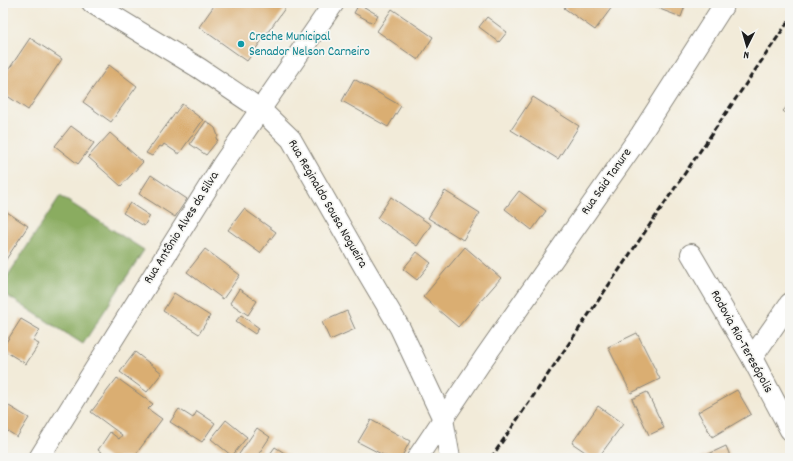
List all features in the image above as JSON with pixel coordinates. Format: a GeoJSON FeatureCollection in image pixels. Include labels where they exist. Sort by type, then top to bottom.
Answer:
{"type":"FeatureCollection","features":[{"type":"Feature","properties":{"kind":"street","name":"Rua Antônio Alves da Silva"},"geometry":{"type":"LineString","coordinates":[[39,458],[222,164],[334,3]]}},
{"type":"Feature","properties":{"kind":"street","name":"Rua Said Tanure"},"geometry":{"type":"LineString","coordinates":[[417,458],[484,358],[641,134],[725,3]]}},
{"type":"Feature","properties":{"kind":"street","name":"Rua Reginaldo Sousa Nogueira"},"geometry":{"type":"LineString","coordinates":[[102,6],[260,109],[290,139],[400,328],[443,419],[450,458]]}},
{"type":"Feature","properties":{"kind":"street","name":"Rodovia Rio-Teresópolis"},"geometry":{"type":"LineString","coordinates":[[691,254],[752,358],[790,430]]}},
{"type":"Feature","properties":{"kind":"street"},"geometry":{"type":"LineString","coordinates":[[752,358],[790,303]]}},
{"type":"Feature","properties":{"kind":"green space"},"geometry":{"type":"Polygon","coordinates":[[[60,196],[144,250],[83,344],[3,293],[3,283],[60,196]]]}},
{"type":"Feature","properties":{"kind":"building","name":"Creche Municipal Senador Nelson Carneiro"},"geometry":{"type":"Polygon","coordinates":[[[216,3],[288,4],[247,61],[199,27],[216,3]]]}},
{"type":"Feature","properties":{"kind":"building"},"geometry":{"type":"Polygon","coordinates":[[[568,3],[615,3],[595,30],[564,8],[568,3]]]}},
{"type":"Feature","properties":{"kind":"building"},"geometry":{"type":"Polygon","coordinates":[[[650,3],[686,3],[681,17],[649,5],[650,3]]]}},
{"type":"Feature","properties":{"kind":"building"},"geometry":{"type":"Polygon","coordinates":[[[359,4],[378,15],[373,23],[354,13],[359,4]]]}},
{"type":"Feature","properties":{"kind":"building"},"geometry":{"type":"Polygon","coordinates":[[[392,9],[433,37],[418,60],[377,31],[392,9]]]}},
{"type":"Feature","properties":{"kind":"building"},"geometry":{"type":"Polygon","coordinates":[[[487,17],[507,32],[499,42],[479,27],[487,17]]]}},
{"type":"Feature","properties":{"kind":"building"},"geometry":{"type":"Polygon","coordinates":[[[30,38],[62,59],[28,110],[3,93],[3,78],[30,38]]]}},
{"type":"Feature","properties":{"kind":"building"},"geometry":{"type":"Polygon","coordinates":[[[109,65],[137,86],[111,122],[83,102],[109,65]]]}},
{"type":"Feature","properties":{"kind":"building"},"geometry":{"type":"Polygon","coordinates":[[[354,79],[401,106],[388,127],[342,101],[354,79]]]}},
{"type":"Feature","properties":{"kind":"building"},"geometry":{"type":"Polygon","coordinates":[[[533,97],[579,126],[558,159],[511,130],[533,97]]]}},
{"type":"Feature","properties":{"kind":"building"},"geometry":{"type":"Polygon","coordinates":[[[790,103],[790,117],[783,111],[790,103]]]}},
{"type":"Feature","properties":{"kind":"building"},"geometry":{"type":"Polygon","coordinates":[[[182,104],[203,120],[179,154],[164,144],[162,147],[160,146],[152,156],[146,153],[182,104]]]}},
{"type":"Feature","properties":{"kind":"building"},"geometry":{"type":"Polygon","coordinates":[[[206,121],[215,128],[218,136],[216,139],[218,140],[206,155],[190,144],[206,121]]]}},
{"type":"Feature","properties":{"kind":"building"},"geometry":{"type":"Polygon","coordinates":[[[71,126],[94,143],[78,164],[55,146],[71,126]]]}},
{"type":"Feature","properties":{"kind":"building"},"geometry":{"type":"Polygon","coordinates":[[[110,133],[143,162],[121,186],[88,157],[110,133]]]}},
{"type":"Feature","properties":{"kind":"building"},"geometry":{"type":"Polygon","coordinates":[[[151,175],[187,199],[175,217],[139,194],[151,175]]]}},
{"type":"Feature","properties":{"kind":"building"},"geometry":{"type":"Polygon","coordinates":[[[445,191],[480,213],[463,240],[428,218],[445,191]]]}},
{"type":"Feature","properties":{"kind":"building"},"geometry":{"type":"Polygon","coordinates":[[[519,191],[546,211],[532,230],[505,209],[519,191]]]}},
{"type":"Feature","properties":{"kind":"building"},"geometry":{"type":"Polygon","coordinates":[[[391,197],[431,225],[417,246],[377,218],[391,197]]]}},
{"type":"Feature","properties":{"kind":"building"},"geometry":{"type":"Polygon","coordinates":[[[130,203],[150,216],[144,226],[123,213],[130,203]]]}},
{"type":"Feature","properties":{"kind":"building"},"geometry":{"type":"Polygon","coordinates":[[[244,209],[276,232],[260,253],[228,230],[244,209]]]}},
{"type":"Feature","properties":{"kind":"building"},"geometry":{"type":"Polygon","coordinates":[[[7,212],[28,226],[3,264],[3,218],[7,212]]]}},
{"type":"Feature","properties":{"kind":"building"},"geometry":{"type":"Polygon","coordinates":[[[465,247],[501,278],[458,327],[423,297],[465,247]]]}},
{"type":"Feature","properties":{"kind":"building"},"geometry":{"type":"Polygon","coordinates":[[[205,249],[240,275],[223,299],[187,272],[205,249]]]}},
{"type":"Feature","properties":{"kind":"building"},"geometry":{"type":"Polygon","coordinates":[[[417,252],[431,263],[417,280],[403,269],[417,252]]]}},
{"type":"Feature","properties":{"kind":"building"},"geometry":{"type":"Polygon","coordinates":[[[239,289],[257,301],[248,315],[230,303],[239,289]]]}},
{"type":"Feature","properties":{"kind":"building"},"geometry":{"type":"Polygon","coordinates":[[[174,293],[210,316],[199,334],[163,311],[174,293]]]}},
{"type":"Feature","properties":{"kind":"building"},"geometry":{"type":"Polygon","coordinates":[[[347,311],[355,329],[330,340],[322,322],[347,311]]]}},
{"type":"Feature","properties":{"kind":"building"},"geometry":{"type":"Polygon","coordinates":[[[241,315],[259,328],[255,334],[236,321],[241,315]]]}},
{"type":"Feature","properties":{"kind":"building"},"geometry":{"type":"Polygon","coordinates":[[[21,319],[40,330],[33,341],[39,344],[26,364],[3,350],[3,347],[21,319]]]}},
{"type":"Feature","properties":{"kind":"building"},"geometry":{"type":"Polygon","coordinates":[[[637,333],[660,379],[631,393],[608,347],[637,333]]]}},
{"type":"Feature","properties":{"kind":"building"},"geometry":{"type":"Polygon","coordinates":[[[135,352],[162,373],[147,392],[120,372],[135,352]]]}},
{"type":"Feature","properties":{"kind":"building"},"geometry":{"type":"Polygon","coordinates":[[[117,378],[153,404],[148,409],[162,419],[133,458],[109,458],[98,450],[110,432],[119,439],[122,435],[91,412],[117,378]]]}},
{"type":"Feature","properties":{"kind":"building"},"geometry":{"type":"Polygon","coordinates":[[[737,390],[751,414],[712,437],[698,412],[737,390]]]}},
{"type":"Feature","properties":{"kind":"building"},"geometry":{"type":"Polygon","coordinates":[[[647,392],[664,428],[649,435],[632,399],[647,392]]]}},
{"type":"Feature","properties":{"kind":"building"},"geometry":{"type":"Polygon","coordinates":[[[9,406],[29,418],[17,437],[3,428],[3,415],[9,406]]]}},
{"type":"Feature","properties":{"kind":"building"},"geometry":{"type":"Polygon","coordinates":[[[598,406],[623,424],[598,458],[594,458],[572,443],[598,406]]]}},
{"type":"Feature","properties":{"kind":"building"},"geometry":{"type":"Polygon","coordinates":[[[179,409],[193,418],[197,411],[215,423],[202,442],[170,422],[179,409]]]}},
{"type":"Feature","properties":{"kind":"building"},"geometry":{"type":"Polygon","coordinates":[[[226,420],[247,437],[232,456],[211,439],[226,420]]]}},
{"type":"Feature","properties":{"kind":"building"},"geometry":{"type":"Polygon","coordinates":[[[371,420],[410,441],[401,458],[389,458],[358,442],[371,420]]]}},
{"type":"Feature","properties":{"kind":"building"},"geometry":{"type":"Polygon","coordinates":[[[257,428],[270,437],[256,458],[237,457],[257,428]]]}},
{"type":"Feature","properties":{"kind":"building"},"geometry":{"type":"Polygon","coordinates":[[[726,446],[731,458],[700,458],[726,446]]]}},
{"type":"Feature","properties":{"kind":"building"},"geometry":{"type":"Polygon","coordinates":[[[275,447],[291,457],[267,458],[275,447]]]}},
{"type":"Feature","properties":{"kind":"railway"},"geometry":{"type":"LineString","coordinates":[[491,458],[790,19]]}},
{"type":"Feature","properties":{"kind":"place","name":"Creche Municipal Senador Nelson Carneiro"},"geometry":{"type":"Point","coordinates":[241,44]}}]}
